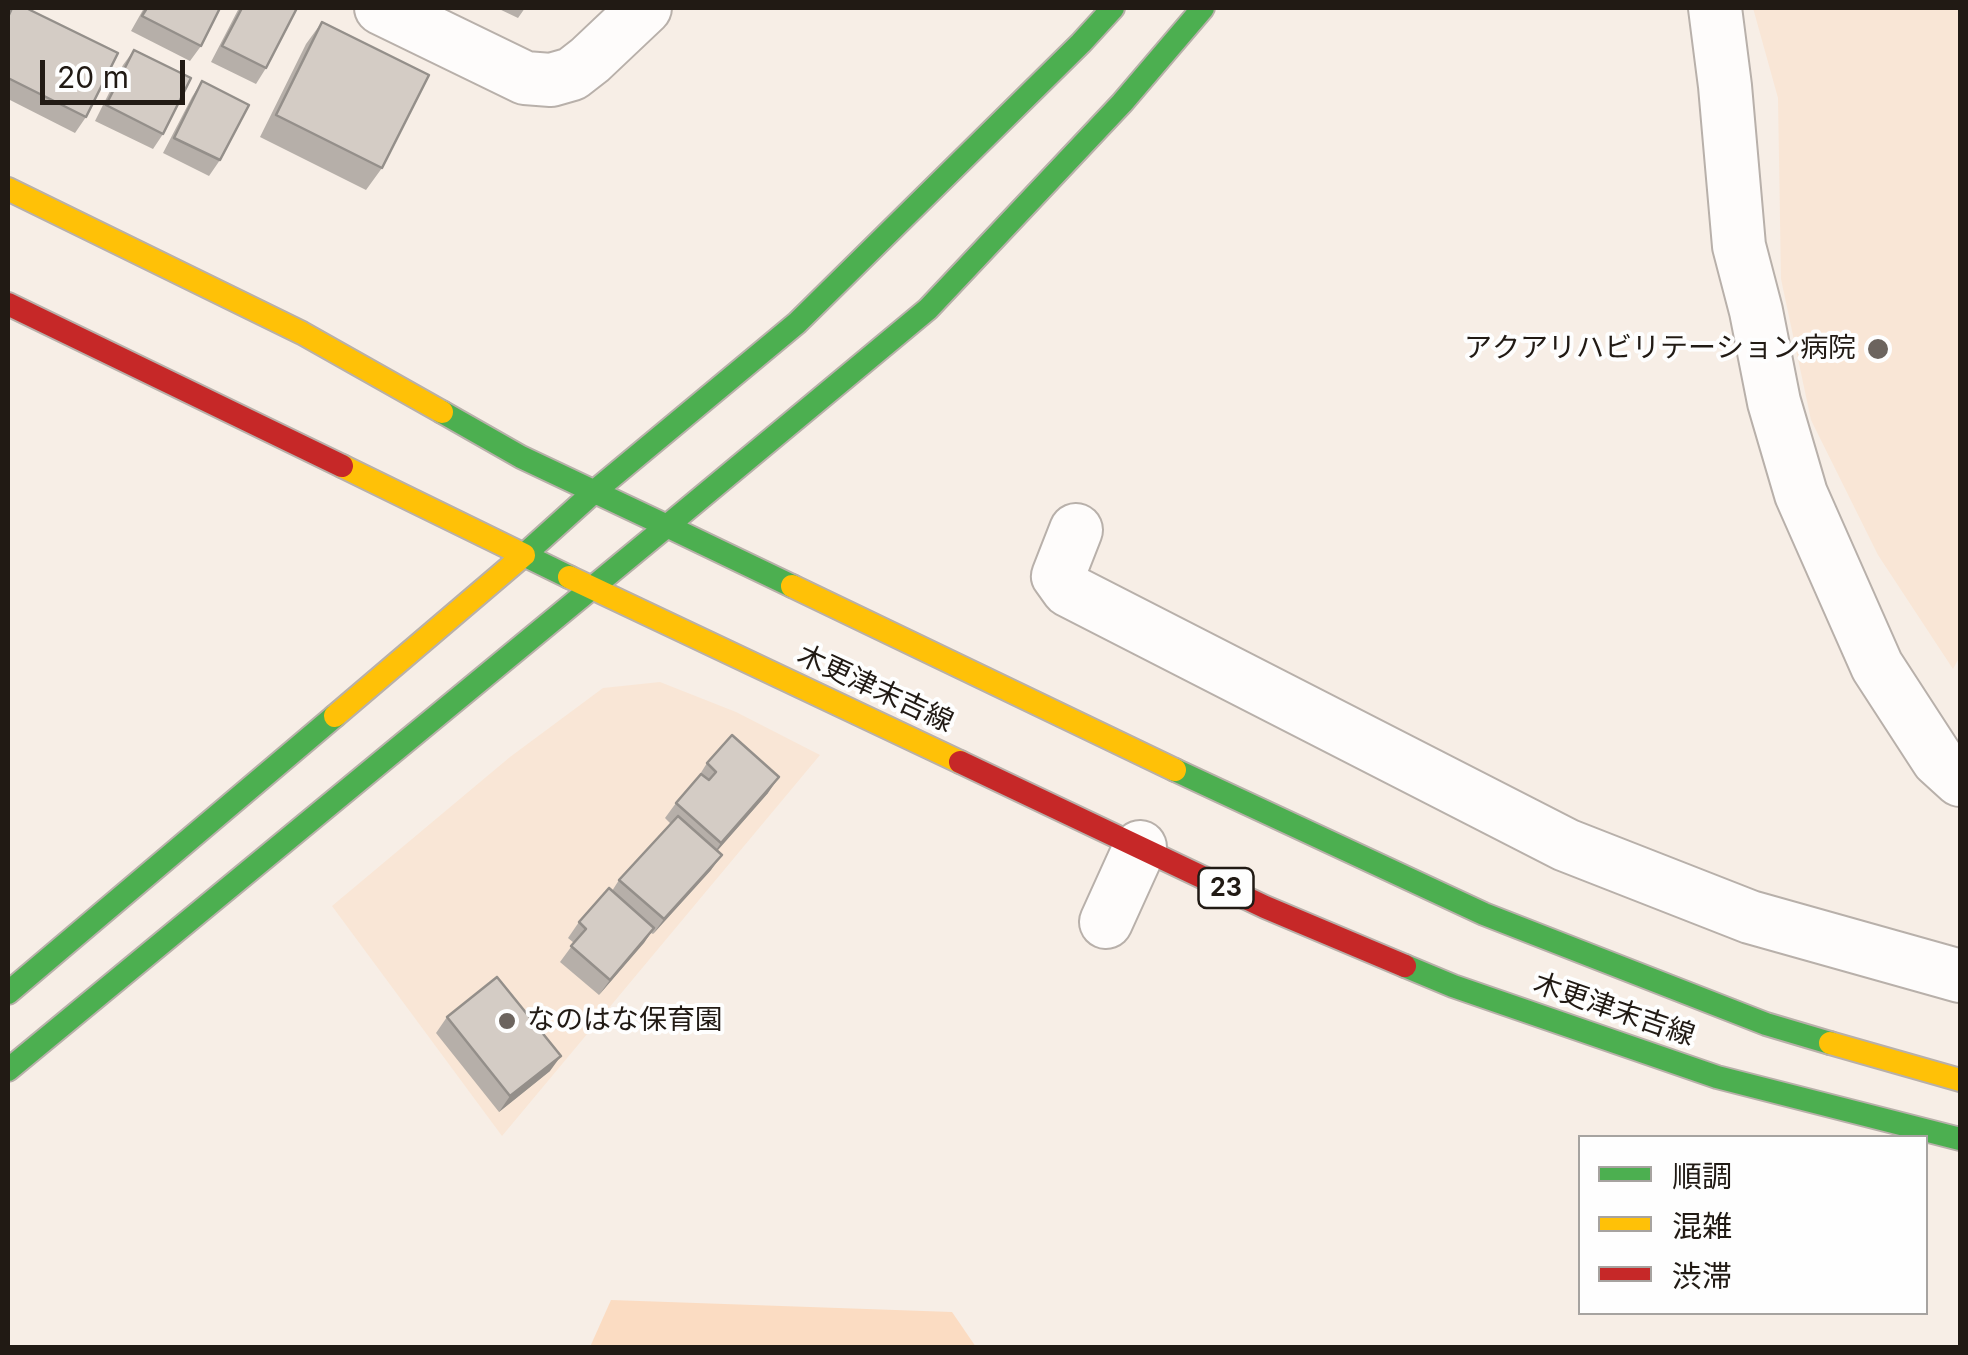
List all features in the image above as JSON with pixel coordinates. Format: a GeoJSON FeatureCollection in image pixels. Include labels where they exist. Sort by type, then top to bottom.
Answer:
{"type":"FeatureCollection","features":[{"type":"Feature","properties":{"kind":"main road"},"geometry":{"type":"LineString","coordinates":[[8,993],[595,491],[798,323],[1113,8]]}},
{"type":"Feature","properties":{"kind":"main road"},"geometry":{"type":"LineString","coordinates":[[8,1070],[928,309],[1122,103],[1203,8]]}},
{"type":"Feature","properties":{"kind":"main road","name":"木更津末吉線"},"geometry":{"type":"LineString","coordinates":[[8,189],[302,334],[521,457],[1484,914],[1766,1024],[1960,1080]]}},
{"type":"Feature","properties":{"kind":"main road","name":"木更津末吉線"},"geometry":{"type":"LineString","coordinates":[[8,304],[524,555],[1265,907],[1453,986],[1718,1077],[1960,1139]]}},
{"type":"Feature","properties":{"kind":"street"},"geometry":{"type":"LineString","coordinates":[[381,8],[525,78],[550,80],[572,74],[645,8]]}},
{"type":"Feature","properties":{"kind":"street"},"geometry":{"type":"LineString","coordinates":[[1715,8],[1739,246],[1774,402],[1801,494],[1877,666],[1938,760],[1960,780]]}},
{"type":"Feature","properties":{"kind":"street"},"geometry":{"type":"LineString","coordinates":[[1076,530],[1058,576],[1068,590],[1566,845],[1750,917],[1960,976]]}},
{"type":"Feature","properties":{"kind":"street"},"geometry":{"type":"LineString","coordinates":[[1106,922],[1140,848]]}},
{"type":"Feature","properties":{"kind":"shaded area","name":"アクアリハビリテーション病院"},"geometry":{"type":"Polygon","coordinates":[[[1753,8],[1960,8],[1960,656],[1953,669],[1878,555],[1811,420],[1781,279],[1778,98],[1753,8]]]}},
{"type":"Feature","properties":{"kind":"shaded area","name":"なのはな保育園"},"geometry":{"type":"Polygon","coordinates":[[[660,682],[736,712],[820,755],[502,1136],[332,906],[510,757],[603,688],[660,682]]]}},
{"type":"Feature","properties":{"kind":"shaded area"},"geometry":{"type":"Polygon","coordinates":[[[611,1300],[952,1312],[976,1347],[590,1347],[611,1300]]]}},
{"type":"Feature","properties":{"kind":"building"},"geometry":{"type":"Polygon","coordinates":[[[12,8],[26,8],[118,53],[86,117],[8,78],[8,17],[12,8]]]}},
{"type":"Feature","properties":{"kind":"building"},"geometry":{"type":"Polygon","coordinates":[[[147,8],[220,8],[201,46],[142,16],[147,8]]]}},
{"type":"Feature","properties":{"kind":"building"},"geometry":{"type":"Polygon","coordinates":[[[242,8],[297,8],[266,68],[222,46],[242,8]]]}},
{"type":"Feature","properties":{"kind":"building"},"geometry":{"type":"Polygon","coordinates":[[[322,22],[429,75],[382,168],[276,115],[322,22]]]}},
{"type":"Feature","properties":{"kind":"building"},"geometry":{"type":"Polygon","coordinates":[[[134,50],[191,78],[163,134],[106,105],[134,50]]]}},
{"type":"Feature","properties":{"kind":"building"},"geometry":{"type":"Polygon","coordinates":[[[202,81],[249,105],[220,160],[174,138],[202,81]]]}},
{"type":"Feature","properties":{"kind":"building"},"geometry":{"type":"Polygon","coordinates":[[[732,735],[779,777],[721,843],[676,803],[701,774],[709,780],[716,772],[707,763],[732,735]]]}},
{"type":"Feature","properties":{"kind":"building"},"geometry":{"type":"Polygon","coordinates":[[[678,816],[722,855],[664,919],[619,880],[678,816]]]}},
{"type":"Feature","properties":{"kind":"building"},"geometry":{"type":"Polygon","coordinates":[[[609,888],[654,928],[610,980],[571,946],[586,929],[579,922],[609,888]]]}},
{"type":"Feature","properties":{"kind":"building"},"geometry":{"type":"Polygon","coordinates":[[[497,977],[561,1056],[510,1096],[447,1017],[497,977]]]}},
{"type":"Feature","properties":{"kind":"traffic: fast"},"geometry":{"type":"LineString","coordinates":[[569,577],[524,555],[797,323],[1113,8]]}},
{"type":"Feature","properties":{"kind":"traffic: fast"},"geometry":{"type":"LineString","coordinates":[[792,586],[667,526],[928,309],[1122,103],[1203,8]]}},
{"type":"Feature","properties":{"kind":"traffic: fast"},"geometry":{"type":"LineString","coordinates":[[8,1070],[667,526],[521,457],[442,412]]}},
{"type":"Feature","properties":{"kind":"traffic: fast"},"geometry":{"type":"LineString","coordinates":[[8,993],[335,716]]}},
{"type":"Feature","properties":{"kind":"traffic: fast"},"geometry":{"type":"LineString","coordinates":[[1175,770],[1484,914],[1766,1024],[1830,1043]]}},
{"type":"Feature","properties":{"kind":"traffic: fast"},"geometry":{"type":"LineString","coordinates":[[1405,966],[1717,1077],[1960,1139]]}},
{"type":"Feature","properties":{"kind":"traffic: slow"},"geometry":{"type":"LineString","coordinates":[[8,189],[302,333],[442,412]]}},
{"type":"Feature","properties":{"kind":"traffic: slow"},"geometry":{"type":"LineString","coordinates":[[335,716],[524,555],[342,466]]}},
{"type":"Feature","properties":{"kind":"traffic: slow"},"geometry":{"type":"LineString","coordinates":[[569,577],[960,762]]}},
{"type":"Feature","properties":{"kind":"traffic: slow"},"geometry":{"type":"LineString","coordinates":[[792,586],[1175,770]]}},
{"type":"Feature","properties":{"kind":"traffic: slow"},"geometry":{"type":"LineString","coordinates":[[1830,1043],[1960,1080]]}},
{"type":"Feature","properties":{"kind":"traffic: jam"},"geometry":{"type":"LineString","coordinates":[[8,304],[342,466]]}},
{"type":"Feature","properties":{"kind":"traffic: jam"},"geometry":{"type":"LineString","coordinates":[[960,762],[1265,907],[1405,966]]}},
{"type":"Feature","properties":{"kind":"place","name":"アクアリハビリテーション病院"},"geometry":{"type":"Point","coordinates":[1878,349]}},
{"type":"Feature","properties":{"kind":"place","name":"なのはな保育園"},"geometry":{"type":"Point","coordinates":[507,1021]}}]}
